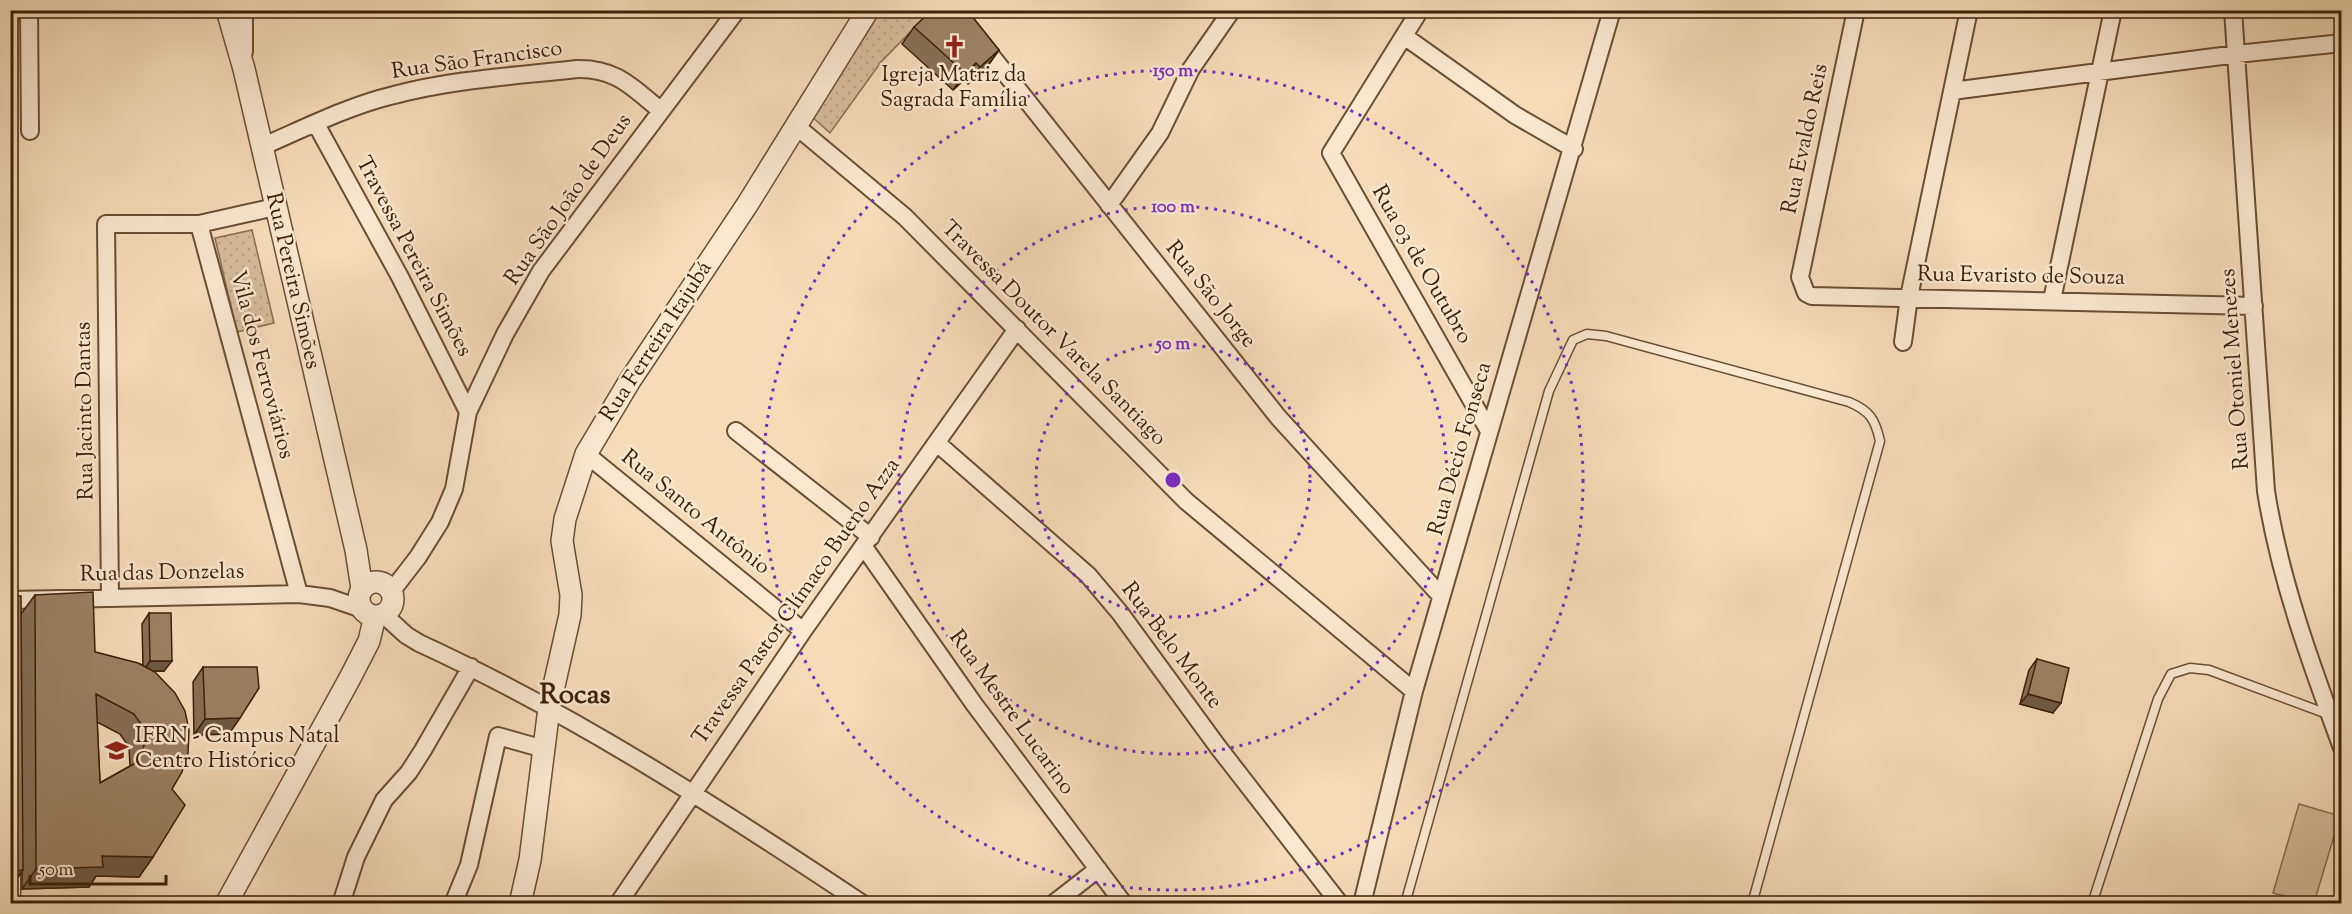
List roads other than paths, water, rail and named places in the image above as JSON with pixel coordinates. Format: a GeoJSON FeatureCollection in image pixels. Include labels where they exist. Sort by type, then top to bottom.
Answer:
{"type":"FeatureCollection","features":[{"type":"Feature","properties":{"kind":"street"},"geometry":{"type":"LineString","coordinates":[[29,10],[30,131]]}},
{"type":"Feature","properties":{"kind":"street"},"geometry":{"type":"LineString","coordinates":[[227,10],[243,69]]}},
{"type":"Feature","properties":{"kind":"street","name":"Rua Pereira Simões"},"geometry":{"type":"LineString","coordinates":[[244,10],[243,69],[356,550],[373,599]]}},
{"type":"Feature","properties":{"kind":"street","name":"Rua São João de Deus"},"geometry":{"type":"LineString","coordinates":[[373,599],[418,557],[440,522],[454,489],[468,412],[506,334],[541,271],[737,10]]}},
{"type":"Feature","properties":{"kind":"street","name":"Rua Ferreira Itajubá"},"geometry":{"type":"LineString","coordinates":[[520,903],[530,860],[549,708],[570,615],[570,596],[562,541],[565,519],[586,454],[629,382],[741,214],[868,10]]}},
{"type":"Feature","properties":{"kind":"street","name":"Rua São Jorge"},"geometry":{"type":"LineString","coordinates":[[956,10],[1278,417],[1442,596]]}},
{"type":"Feature","properties":{"kind":"street"},"geometry":{"type":"LineString","coordinates":[[1109,204],[1160,133],[1191,69],[1232,10]]}},
{"type":"Feature","properties":{"kind":"street"},"geometry":{"type":"LineString","coordinates":[[1420,10],[1404,36],[1515,115],[1574,148]]}},
{"type":"Feature","properties":{"kind":"street","name":"Rua Décio Fonseca"},"geometry":{"type":"LineString","coordinates":[[1362,903],[1414,691],[1574,148],[1612,10]]}},
{"type":"Feature","properties":{"kind":"street","name":"Rua Evaldo Reis"},"geometry":{"type":"LineString","coordinates":[[1800,277],[1856,10]]}},
{"type":"Feature","properties":{"kind":"street"},"geometry":{"type":"LineString","coordinates":[[1903,342],[1909,297],[1969,10]]}},
{"type":"Feature","properties":{"kind":"street"},"geometry":{"type":"LineString","coordinates":[[2052,300],[2113,10]]}},
{"type":"Feature","properties":{"kind":"street","name":"Rua Otoniel Menezes"},"geometry":{"type":"LineString","coordinates":[[2233,10],[2270,518],[2289,596],[2336,720],[2342,748]]}},
{"type":"Feature","properties":{"kind":"street","name":"Rua 03 de Outubro"},"geometry":{"type":"LineString","coordinates":[[1404,36],[1331,153],[1490,431]]}},
{"type":"Feature","properties":{"kind":"street"},"geometry":{"type":"LineString","coordinates":[[1952,91],[2237,54],[2342,43]]}},
{"type":"Feature","properties":{"kind":"street","name":"Rua São Francisco"},"geometry":{"type":"LineString","coordinates":[[261,147],[383,98],[433,86],[577,69],[609,72],[624,80],[660,110]]}},
{"type":"Feature","properties":{"kind":"street","name":"Travessa Pereira Simões"},"geometry":{"type":"LineString","coordinates":[[316,124],[400,277],[468,412]]}},
{"type":"Feature","properties":{"kind":"street","name":"Travessa Doutor Varela Santiago"},"geometry":{"type":"LineString","coordinates":[[796,126],[905,217],[1186,501],[1414,691]]}},
{"type":"Feature","properties":{"kind":"street"},"geometry":{"type":"LineString","coordinates":[[199,224],[275,207]]}},
{"type":"Feature","properties":{"kind":"street","name":"Rua Jacinto Dantas"},"geometry":{"type":"LineString","coordinates":[[110,596],[106,224],[199,224]]}},
{"type":"Feature","properties":{"kind":"street","name":"Vila dos Ferroviários"},"geometry":{"type":"LineString","coordinates":[[199,224],[306,594]]}},
{"type":"Feature","properties":{"kind":"street","name":"Rua Evaristo de Souza"},"geometry":{"type":"LineString","coordinates":[[1800,277],[1802,288],[1812,296],[2254,306]]}},
{"type":"Feature","properties":{"kind":"street","name":"Travessa Pastor Clímaco Bueno Azza"},"geometry":{"type":"LineString","coordinates":[[618,903],[802,631],[868,542],[1017,329]]}},
{"type":"Feature","properties":{"kind":"street","name":"Rua Mestre Lucarino"},"geometry":{"type":"LineString","coordinates":[[736,431],[868,542],[974,704],[1124,903]]}},
{"type":"Feature","properties":{"kind":"street","name":"Rua Belo Monte"},"geometry":{"type":"LineString","coordinates":[[937,443],[1088,575],[1120,613],[1218,747],[1340,903]]}},
{"type":"Feature","properties":{"kind":"street","name":"Rua Santo Antônio"},"geometry":{"type":"LineString","coordinates":[[586,454],[802,631]]}},
{"type":"Feature","properties":{"kind":"street","name":"Rua das Donzelas"},"geometry":{"type":"LineString","coordinates":[[13,604],[110,596],[306,594],[373,599]]}},
{"type":"Feature","properties":{"kind":"street"},"geometry":{"type":"LineString","coordinates":[[373,599],[419,643],[549,708],[693,791],[863,903]]}},
{"type":"Feature","properties":{"kind":"street"},"geometry":{"type":"LineString","coordinates":[[226,903],[369,641],[373,599]]}},
{"type":"Feature","properties":{"kind":"street"},"geometry":{"type":"LineString","coordinates":[[341,903],[356,857],[384,800],[418,757],[471,667]]}},
{"type":"Feature","properties":{"kind":"street"},"geometry":{"type":"LineString","coordinates":[[453,903],[469,865],[498,736],[544,749]]}},
{"type":"Feature","properties":{"kind":"street"},"geometry":{"type":"LineString","coordinates":[[1053,903],[1098,868]]}},
{"type":"Feature","properties":{"kind":"lane"},"geometry":{"type":"LineString","coordinates":[[1405,903],[1549,391],[1573,340],[1587,334],[1606,336],[1849,402],[1864,408],[1873,416],[1876,425],[1880,441],[1752,903]]}},
{"type":"Feature","properties":{"kind":"lane"},"geometry":{"type":"LineString","coordinates":[[2092,903],[2158,699],[2171,674],[2190,669],[2209,670],[2336,720]]}},
{"type":"Feature","properties":{"kind":"lane"},"geometry":{"type":"LineString","coordinates":[[16,857],[16,903]]}},
{"type":"Feature","properties":{"kind":"place","name":"Igreja Matriz da Sagrada Família"},"geometry":{"type":"Point","coordinates":[954,47]}},
{"type":"Feature","properties":{"kind":"place","name":"IFRN - Campus Natal Centro Histórico"},"geometry":{"type":"Point","coordinates":[117,750]}},
{"type":"Feature","properties":{"kind":"district","name":"Rocas"},"geometry":{"type":"Point","coordinates":[575,696]}}]}
